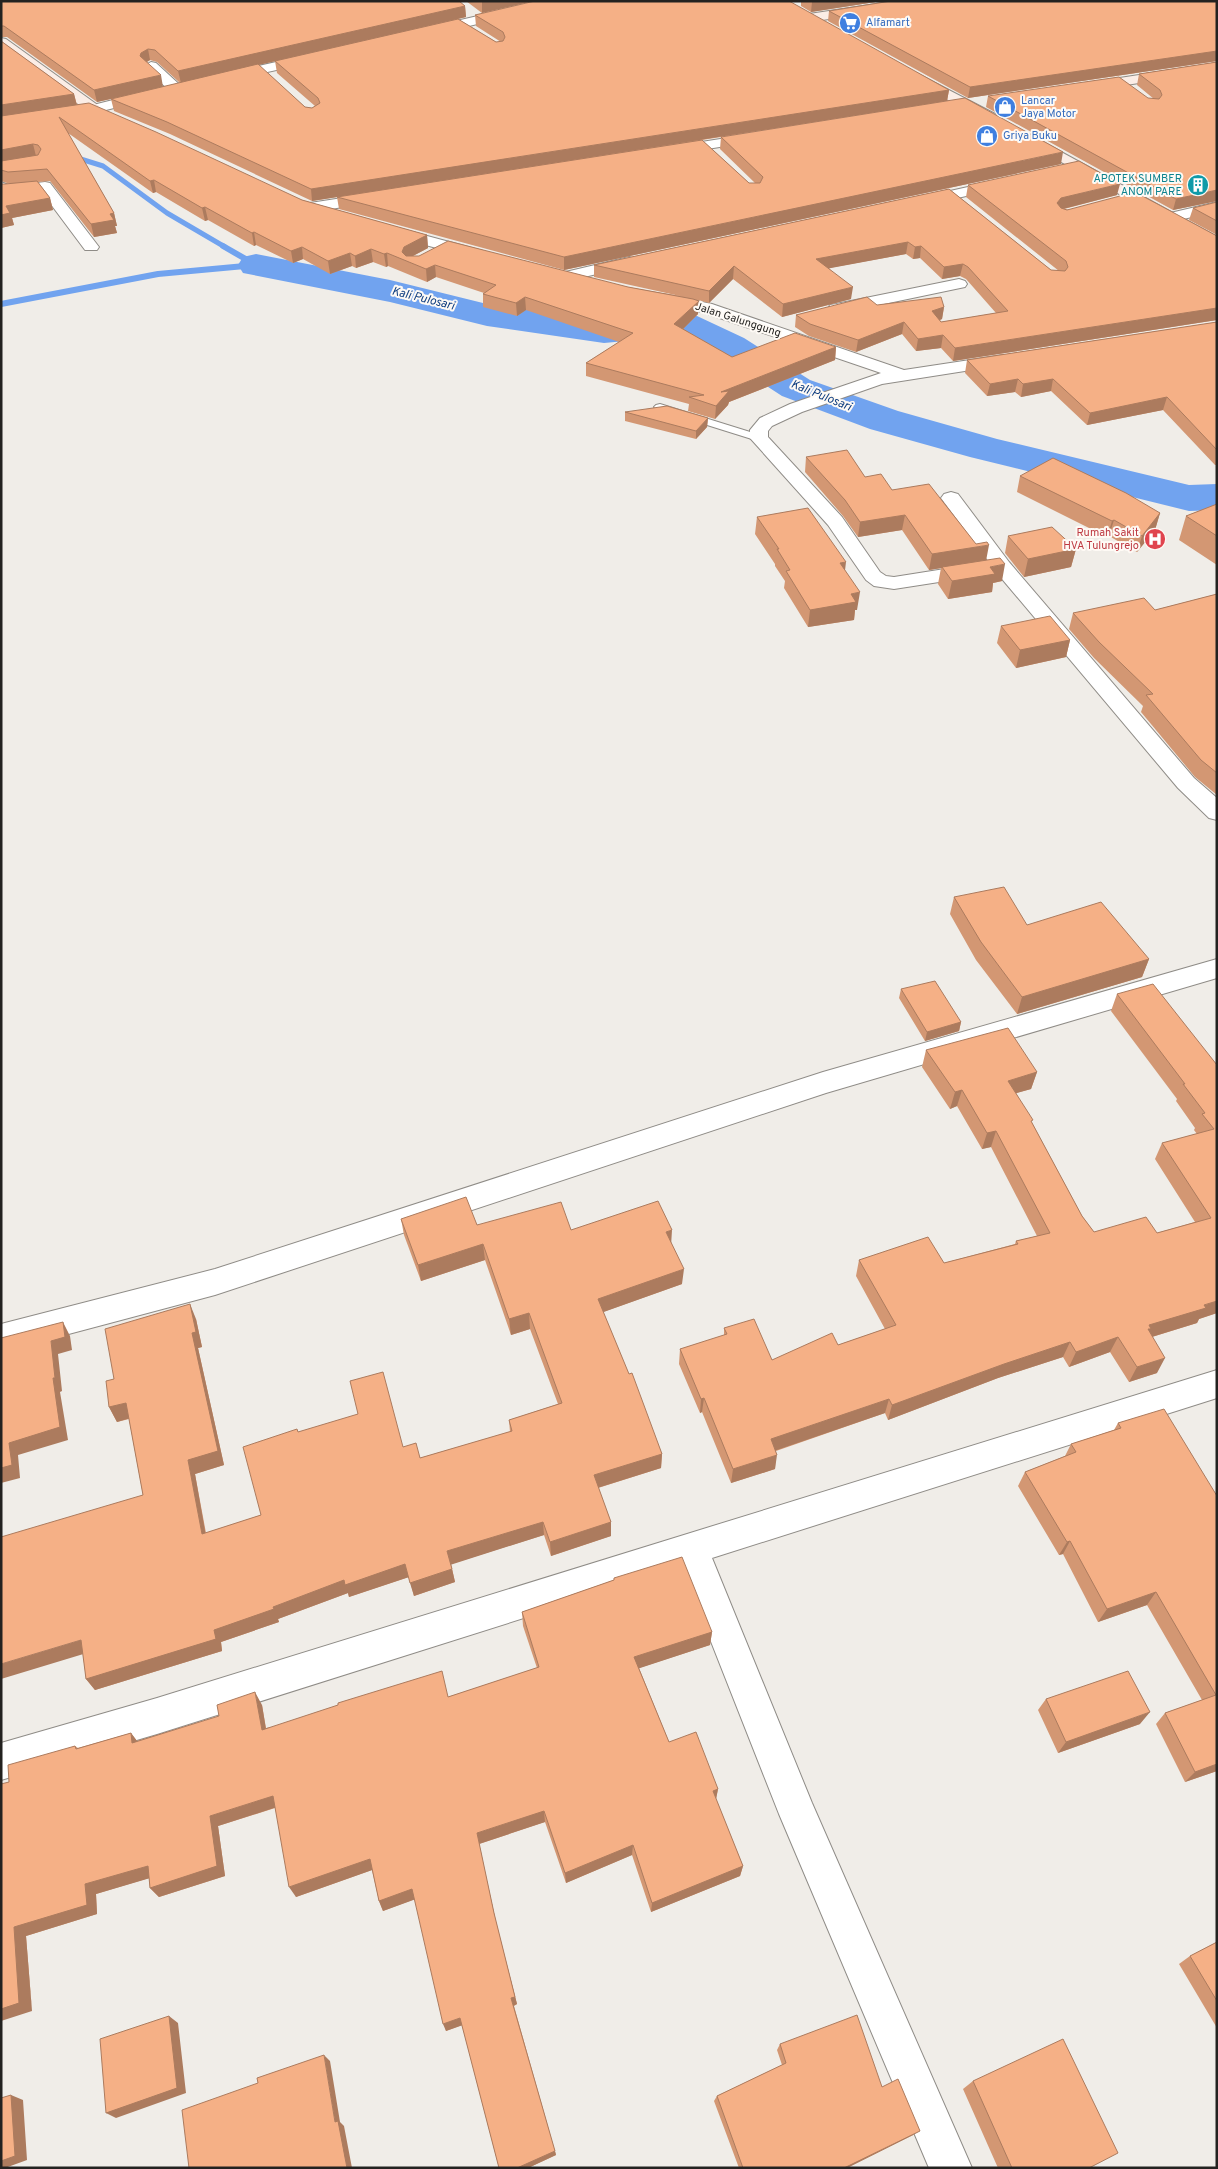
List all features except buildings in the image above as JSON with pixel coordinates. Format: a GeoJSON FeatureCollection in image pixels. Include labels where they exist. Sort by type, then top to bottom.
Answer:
{"type":"FeatureCollection","features":[{"type":"Feature","properties":{"kind":"street"},"geometry":{"type":"LineString","coordinates":[[414,35],[560,1]]}},
{"type":"Feature","properties":{"kind":"street"},"geometry":{"type":"LineString","coordinates":[[827,27],[803,14],[922,1]]}},
{"type":"Feature","properties":{"kind":"street"},"geometry":{"type":"LineString","coordinates":[[467,10],[480,20]]}},
{"type":"Feature","properties":{"kind":"street"},"geometry":{"type":"LineString","coordinates":[[461,24],[475,34]]}},
{"type":"Feature","properties":{"kind":"street"},"geometry":{"type":"LineString","coordinates":[[1,42],[94,109],[120,120]]}},
{"type":"Feature","properties":{"kind":"street"},"geometry":{"type":"LineString","coordinates":[[214,80],[328,54]]}},
{"type":"Feature","properties":{"kind":"street"},"geometry":{"type":"LineString","coordinates":[[77,112],[181,88],[151,66]]}},
{"type":"Feature","properties":{"kind":"street"},"geometry":{"type":"LineString","coordinates":[[1073,89],[1217,67]]}},
{"type":"Feature","properties":{"kind":"street"},"geometry":{"type":"LineString","coordinates":[[262,69],[277,82]]}},
{"type":"Feature","properties":{"kind":"street"},"geometry":{"type":"LineString","coordinates":[[906,71],[1002,123]]}},
{"type":"Feature","properties":{"kind":"street"},"geometry":{"type":"LineString","coordinates":[[1121,82],[1135,92]]}},
{"type":"Feature","properties":{"kind":"street"},"geometry":{"type":"LineString","coordinates":[[946,108],[986,102]]}},
{"type":"Feature","properties":{"kind":"street"},"geometry":{"type":"LineString","coordinates":[[1019,133],[1217,243]]}},
{"type":"Feature","properties":{"kind":"street"},"geometry":{"type":"LineString","coordinates":[[655,153],[772,135]]}},
{"type":"Feature","properties":{"kind":"street"},"geometry":{"type":"LineString","coordinates":[[705,145],[719,159]]}},
{"type":"Feature","properties":{"kind":"street"},"geometry":{"type":"LineString","coordinates":[[1058,171],[1080,166]]}},
{"type":"Feature","properties":{"kind":"street"},"geometry":{"type":"LineString","coordinates":[[903,205],[1019,180]]}},
{"type":"Feature","properties":{"kind":"street"},"geometry":{"type":"LineString","coordinates":[[1,186],[8,191],[44,186],[91,247]]}},
{"type":"Feature","properties":{"kind":"street"},"geometry":{"type":"LineString","coordinates":[[341,218],[306,206],[389,195]]}},
{"type":"Feature","properties":{"kind":"street"},"geometry":{"type":"LineString","coordinates":[[952,195],[967,206]]}},
{"type":"Feature","properties":{"kind":"street"},"geometry":{"type":"LineString","coordinates":[[1115,202],[1134,197]]}},
{"type":"Feature","properties":{"kind":"street"},"geometry":{"type":"LineString","coordinates":[[1170,217],[1217,206]]}},
{"type":"Feature","properties":{"kind":"street"},"geometry":{"type":"LineString","coordinates":[[376,227],[496,259]]}},
{"type":"Feature","properties":{"kind":"street"},"geometry":{"type":"LineString","coordinates":[[430,255],[448,246]]}},
{"type":"Feature","properties":{"kind":"street"},"geometry":{"type":"LineString","coordinates":[[562,277],[640,260]]}},
{"type":"Feature","properties":{"kind":"street"},"geometry":{"type":"LineString","coordinates":[[543,272],[600,286]]}},
{"type":"Feature","properties":{"kind":"street"},"geometry":{"type":"LineString","coordinates":[[824,312],[959,284]]}},
{"type":"Feature","properties":{"kind":"street","name":"Jalan Galunggung"},"geometry":{"type":"LineString","coordinates":[[646,296],[697,306],[902,375]]}},
{"type":"Feature","properties":{"kind":"street"},"geometry":{"type":"LineString","coordinates":[[764,328],[788,321]]}},
{"type":"Feature","properties":{"kind":"street"},"geometry":{"type":"LineString","coordinates":[[1002,566],[894,583],[881,582],[873,576],[836,521],[761,430],[796,408],[879,379],[1020,357]]}},
{"type":"Feature","properties":{"kind":"street"},"geometry":{"type":"LineString","coordinates":[[951,498],[1002,566],[1186,783],[1217,812]]}},
{"type":"Feature","properties":{"kind":"street"},"geometry":{"type":"LineString","coordinates":[[1,1338],[215,1282],[823,1083],[1217,968]]}},
{"type":"Feature","properties":{"kind":"street"},"geometry":{"type":"LineString","coordinates":[[1,1762],[157,1716],[1217,1384]]}},
{"type":"Feature","properties":{"kind":"street"},"geometry":{"type":"LineString","coordinates":[[691,1548],[798,1814],[951,2168]]}},
{"type":"Feature","properties":{"kind":"lane"},"geometry":{"type":"LineString","coordinates":[[660,407],[761,430]]}},
{"type":"Feature","properties":{"kind":"waterway"},"geometry":{"type":"LineString","coordinates":[[71,156],[103,166],[167,213],[225,247]]}},
{"type":"Feature","properties":{"kind":"waterway"},"geometry":{"type":"LineString","coordinates":[[1,304],[158,274],[256,265],[223,246]]}},
{"type":"Feature","properties":{"kind":"waterway","name":"Kali Pulosari"},"geometry":{"type":"LineString","coordinates":[[256,265],[390,291],[487,315],[604,332],[684,324],[731,346],[796,388],[884,420],[985,448],[1189,498],[1217,497]]}},
{"type":"Feature","properties":{"kind":"place","name":"Alfamart"},"geometry":{"type":"Point","coordinates":[850,23]}},
{"type":"Feature","properties":{"kind":"place","name":"Lancar Jaya Motor"},"geometry":{"type":"Point","coordinates":[1005,107]}},
{"type":"Feature","properties":{"kind":"place","name":"Griya Buku"},"geometry":{"type":"Point","coordinates":[987,136]}},
{"type":"Feature","properties":{"kind":"place","name":"APOTEK SUMBER ANOM PARE"},"geometry":{"type":"Point","coordinates":[1198,185]}},
{"type":"Feature","properties":{"kind":"place","name":"Rumah Sakit HVA Tulungrejo"},"geometry":{"type":"Point","coordinates":[1155,539]}}]}
